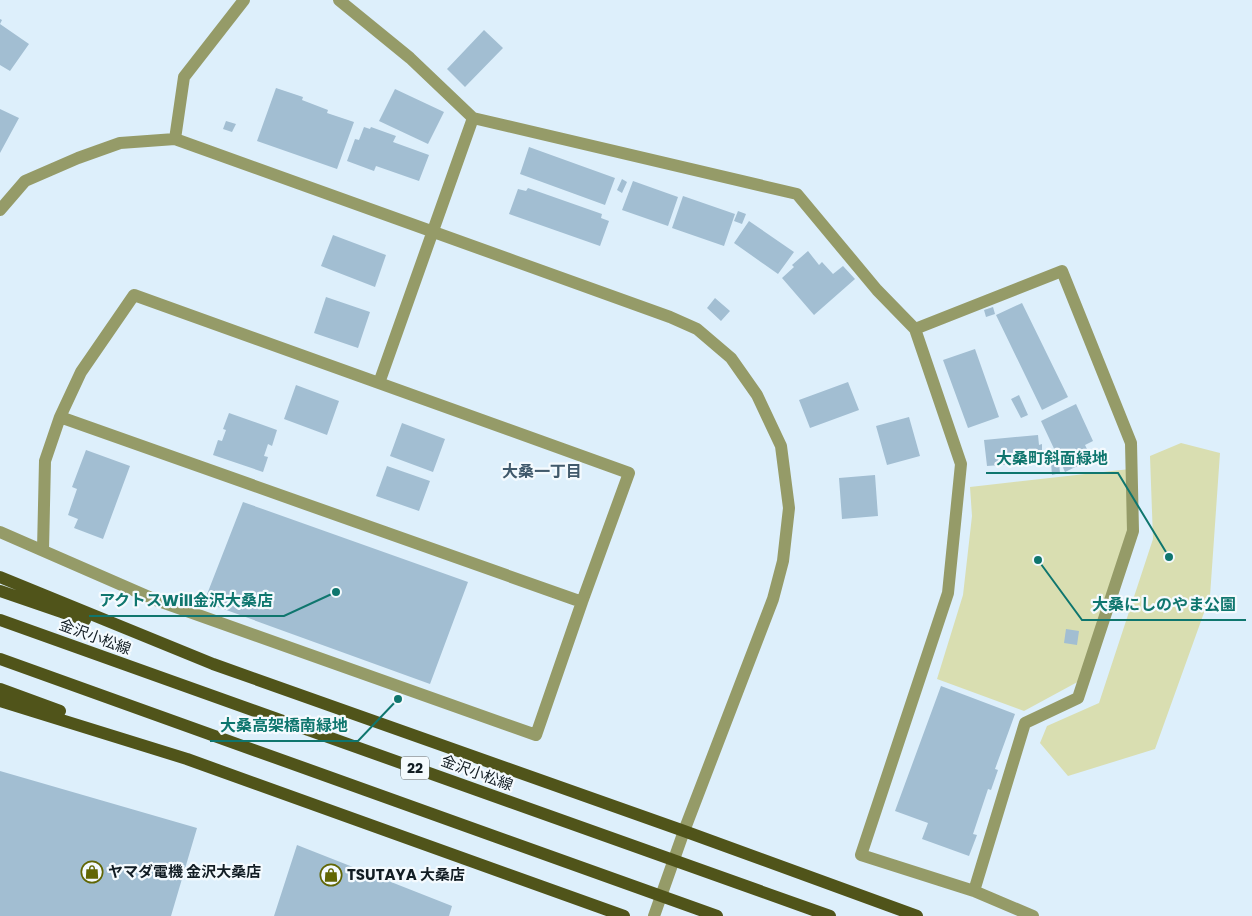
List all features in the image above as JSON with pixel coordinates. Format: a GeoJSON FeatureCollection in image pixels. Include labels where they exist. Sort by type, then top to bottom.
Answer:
{"type":"FeatureCollection","features":[{"type":"Feature","properties":{"kind":"main road","name":"22"},"geometry":{"type":"LineString","coordinates":[[0,577],[213,664]]}},
{"type":"Feature","properties":{"kind":"main road","name":"22"},"geometry":{"type":"LineString","coordinates":[[0,591],[213,664],[684,831],[917,916]]}},
{"type":"Feature","properties":{"kind":"main road","name":"金沢小松線"},"geometry":{"type":"LineString","coordinates":[[0,620],[830,916]]}},
{"type":"Feature","properties":{"kind":"main road","name":"22"},"geometry":{"type":"LineString","coordinates":[[0,659],[717,916]]}},
{"type":"Feature","properties":{"kind":"main road"},"geometry":{"type":"LineString","coordinates":[[0,688],[187,759],[624,916]]}},
{"type":"Feature","properties":{"kind":"main road"},"geometry":{"type":"LineString","coordinates":[[0,701],[187,759]]}},
{"type":"Feature","properties":{"kind":"street"},"geometry":{"type":"LineString","coordinates":[[175,139],[184,77],[244,0]]}},
{"type":"Feature","properties":{"kind":"street"},"geometry":{"type":"LineString","coordinates":[[339,0],[410,58],[473,118],[797,194],[877,290],[915,330],[961,464],[948,593],[861,855],[974,891],[1033,916]]}},
{"type":"Feature","properties":{"kind":"street"},"geometry":{"type":"LineString","coordinates":[[379,383],[473,118]]}},
{"type":"Feature","properties":{"kind":"street"},"geometry":{"type":"LineString","coordinates":[[0,210],[25,181],[78,158],[120,143],[175,139],[670,317],[697,329],[731,358],[758,395],[781,446],[789,508],[783,561],[770,608],[684,831],[654,916]]}},
{"type":"Feature","properties":{"kind":"street"},"geometry":{"type":"LineString","coordinates":[[915,330],[1062,272],[1130,443],[1133,532],[1078,698],[1025,723],[974,891]]}},
{"type":"Feature","properties":{"kind":"street"},"geometry":{"type":"LineString","coordinates":[[0,532],[156,600],[536,735],[582,602],[630,474],[134,295],[81,372],[60,417],[45,462],[43,550]]}},
{"type":"Feature","properties":{"kind":"street"},"geometry":{"type":"LineString","coordinates":[[60,417],[582,602]]}},
{"type":"Feature","properties":{"kind":"green space"},"geometry":{"type":"Polygon","coordinates":[[[1181,443],[1220,453],[1210,596],[1155,749],[1068,776],[1040,743],[1047,726],[1099,703],[1153,539],[1150,456],[1181,443]]]}},
{"type":"Feature","properties":{"kind":"green space"},"geometry":{"type":"Polygon","coordinates":[[[1130,469],[1133,531],[1083,679],[1024,711],[937,679],[963,595],[972,516],[970,487],[1130,469]]]}},
{"type":"Feature","properties":{"kind":"building"},"geometry":{"type":"Polygon","coordinates":[[[0,24],[29,44],[10,71],[0,65],[0,24]]]}},
{"type":"Feature","properties":{"kind":"building"},"geometry":{"type":"Polygon","coordinates":[[[484,30],[503,48],[465,87],[447,69],[484,30]]]}},
{"type":"Feature","properties":{"kind":"building"},"geometry":{"type":"Polygon","coordinates":[[[276,88],[303,97],[302,100],[328,110],[327,113],[354,122],[337,169],[257,141],[276,88]]]}},
{"type":"Feature","properties":{"kind":"building"},"geometry":{"type":"Polygon","coordinates":[[[395,89],[444,112],[428,144],[379,121],[395,89]]]}},
{"type":"Feature","properties":{"kind":"building"},"geometry":{"type":"Polygon","coordinates":[[[0,109],[19,118],[0,153],[0,109]]]}},
{"type":"Feature","properties":{"kind":"building"},"geometry":{"type":"Polygon","coordinates":[[[226,121],[236,124],[232,132],[223,129],[226,121]]]}},
{"type":"Feature","properties":{"kind":"building"},"geometry":{"type":"Polygon","coordinates":[[[364,127],[370,129],[371,127],[396,136],[393,142],[429,155],[419,181],[376,166],[374,171],[347,161],[355,139],[359,140],[364,127]]]}},
{"type":"Feature","properties":{"kind":"building"},"geometry":{"type":"Polygon","coordinates":[[[529,147],[615,178],[605,205],[520,174],[529,147]]]}},
{"type":"Feature","properties":{"kind":"building"},"geometry":{"type":"Polygon","coordinates":[[[622,179],[627,182],[622,193],[617,190],[622,179]]]}},
{"type":"Feature","properties":{"kind":"building"},"geometry":{"type":"Polygon","coordinates":[[[633,181],[678,197],[668,226],[622,210],[633,181]]]}},
{"type":"Feature","properties":{"kind":"building"},"geometry":{"type":"Polygon","coordinates":[[[528,188],[602,214],[601,218],[609,221],[600,246],[509,214],[518,189],[526,191],[528,188]]]}},
{"type":"Feature","properties":{"kind":"building"},"geometry":{"type":"Polygon","coordinates":[[[683,196],[735,214],[724,246],[672,228],[683,196]]]}},
{"type":"Feature","properties":{"kind":"building"},"geometry":{"type":"Polygon","coordinates":[[[738,211],[746,214],[742,224],[734,221],[738,211]]]}},
{"type":"Feature","properties":{"kind":"building"},"geometry":{"type":"Polygon","coordinates":[[[749,221],[794,252],[778,274],[734,243],[749,221]]]}},
{"type":"Feature","properties":{"kind":"building"},"geometry":{"type":"Polygon","coordinates":[[[333,235],[386,255],[375,287],[321,266],[333,235]]]}},
{"type":"Feature","properties":{"kind":"building"},"geometry":{"type":"Polygon","coordinates":[[[808,251],[819,265],[822,262],[833,274],[843,266],[855,279],[814,315],[782,278],[794,267],[792,265],[808,251]]]}},
{"type":"Feature","properties":{"kind":"building"},"geometry":{"type":"Polygon","coordinates":[[[326,297],[370,312],[358,348],[314,333],[326,297]]]}},
{"type":"Feature","properties":{"kind":"building"},"geometry":{"type":"Polygon","coordinates":[[[715,298],[730,311],[721,321],[707,308],[715,298]]]}},
{"type":"Feature","properties":{"kind":"building"},"geometry":{"type":"Polygon","coordinates":[[[1022,303],[1068,397],[1042,410],[996,315],[1022,303]]]}},
{"type":"Feature","properties":{"kind":"building"},"geometry":{"type":"Polygon","coordinates":[[[993,307],[995,314],[986,317],[984,310],[993,307]]]}},
{"type":"Feature","properties":{"kind":"building"},"geometry":{"type":"Polygon","coordinates":[[[975,349],[999,417],[968,428],[943,360],[975,349]]]}},
{"type":"Feature","properties":{"kind":"building"},"geometry":{"type":"Polygon","coordinates":[[[848,382],[859,410],[810,428],[799,400],[848,382]]]}},
{"type":"Feature","properties":{"kind":"building"},"geometry":{"type":"Polygon","coordinates":[[[296,385],[339,401],[327,435],[284,419],[296,385]]]}},
{"type":"Feature","properties":{"kind":"building"},"geometry":{"type":"Polygon","coordinates":[[[1019,395],[1028,415],[1021,418],[1011,399],[1019,395]]]}},
{"type":"Feature","properties":{"kind":"building"},"geometry":{"type":"Polygon","coordinates":[[[1076,404],[1093,441],[1085,445],[1092,459],[1065,472],[1041,421],[1076,404]]]}},
{"type":"Feature","properties":{"kind":"building"},"geometry":{"type":"Polygon","coordinates":[[[229,413],[277,430],[272,446],[268,444],[264,456],[268,457],[263,472],[213,455],[218,440],[222,441],[226,430],[223,429],[229,413]]]}},
{"type":"Feature","properties":{"kind":"building"},"geometry":{"type":"Polygon","coordinates":[[[909,417],[920,456],[887,465],[876,426],[909,417]]]}},
{"type":"Feature","properties":{"kind":"building"},"geometry":{"type":"Polygon","coordinates":[[[402,423],[445,439],[433,472],[390,456],[402,423]]]}},
{"type":"Feature","properties":{"kind":"building"},"geometry":{"type":"Polygon","coordinates":[[[1038,435],[1039,445],[1042,444],[1042,450],[1039,450],[1040,462],[987,466],[984,440],[1038,435]]]}},
{"type":"Feature","properties":{"kind":"building"},"geometry":{"type":"Polygon","coordinates":[[[86,450],[130,466],[103,539],[74,528],[78,519],[68,515],[77,489],[72,487],[86,450]]]}},
{"type":"Feature","properties":{"kind":"building"},"geometry":{"type":"Polygon","coordinates":[[[1050,451],[1054,451],[1055,463],[1059,463],[1060,473],[1052,475],[1050,451]]]}},
{"type":"Feature","properties":{"kind":"building"},"geometry":{"type":"Polygon","coordinates":[[[387,466],[430,481],[419,511],[376,496],[387,466]]]}},
{"type":"Feature","properties":{"kind":"building"},"geometry":{"type":"Polygon","coordinates":[[[875,475],[878,516],[842,519],[839,478],[875,475]]]}},
{"type":"Feature","properties":{"kind":"building"},"geometry":{"type":"Polygon","coordinates":[[[243,502],[468,582],[430,684],[204,602],[243,502]]]}},
{"type":"Feature","properties":{"kind":"building"},"geometry":{"type":"Polygon","coordinates":[[[1066,629],[1079,631],[1077,645],[1064,643],[1066,629]]]}},
{"type":"Feature","properties":{"kind":"building"},"geometry":{"type":"Polygon","coordinates":[[[941,686],[1015,714],[995,769],[998,770],[991,790],[988,789],[973,834],[977,835],[969,856],[922,839],[928,823],[895,811],[941,686]]]}},
{"type":"Feature","properties":{"kind":"building","name":"ヤマダ電機 金沢大桑店"},"geometry":{"type":"Polygon","coordinates":[[[0,771],[197,828],[171,916],[0,916],[0,771]]]}},
{"type":"Feature","properties":{"kind":"building","name":"TSUTAYA 大桑店"},"geometry":{"type":"Polygon","coordinates":[[[297,845],[452,906],[449,916],[274,916],[297,845]]]}},
{"type":"Feature","properties":{"kind":"place","name":"大桑町斜面緑地"},"geometry":{"type":"Point","coordinates":[1169,557]}},
{"type":"Feature","properties":{"kind":"place","name":"大桑にしのやま公園"},"geometry":{"type":"Point","coordinates":[1038,560]}},
{"type":"Feature","properties":{"kind":"place","name":"アクトスWill金沢大桑店"},"geometry":{"type":"Point","coordinates":[336,592]}},
{"type":"Feature","properties":{"kind":"place","name":"大桑高架橋南緑地"},"geometry":{"type":"Point","coordinates":[398,699]}},
{"type":"Feature","properties":{"kind":"place","name":"ヤマダ電機 金沢大桑店"},"geometry":{"type":"Point","coordinates":[92,872]}},
{"type":"Feature","properties":{"kind":"place","name":"TSUTAYA 大桑店"},"geometry":{"type":"Point","coordinates":[331,875]}},
{"type":"Feature","properties":{"kind":"district","name":"大桑一丁目"},"geometry":{"type":"Point","coordinates":[542,471]}}]}
